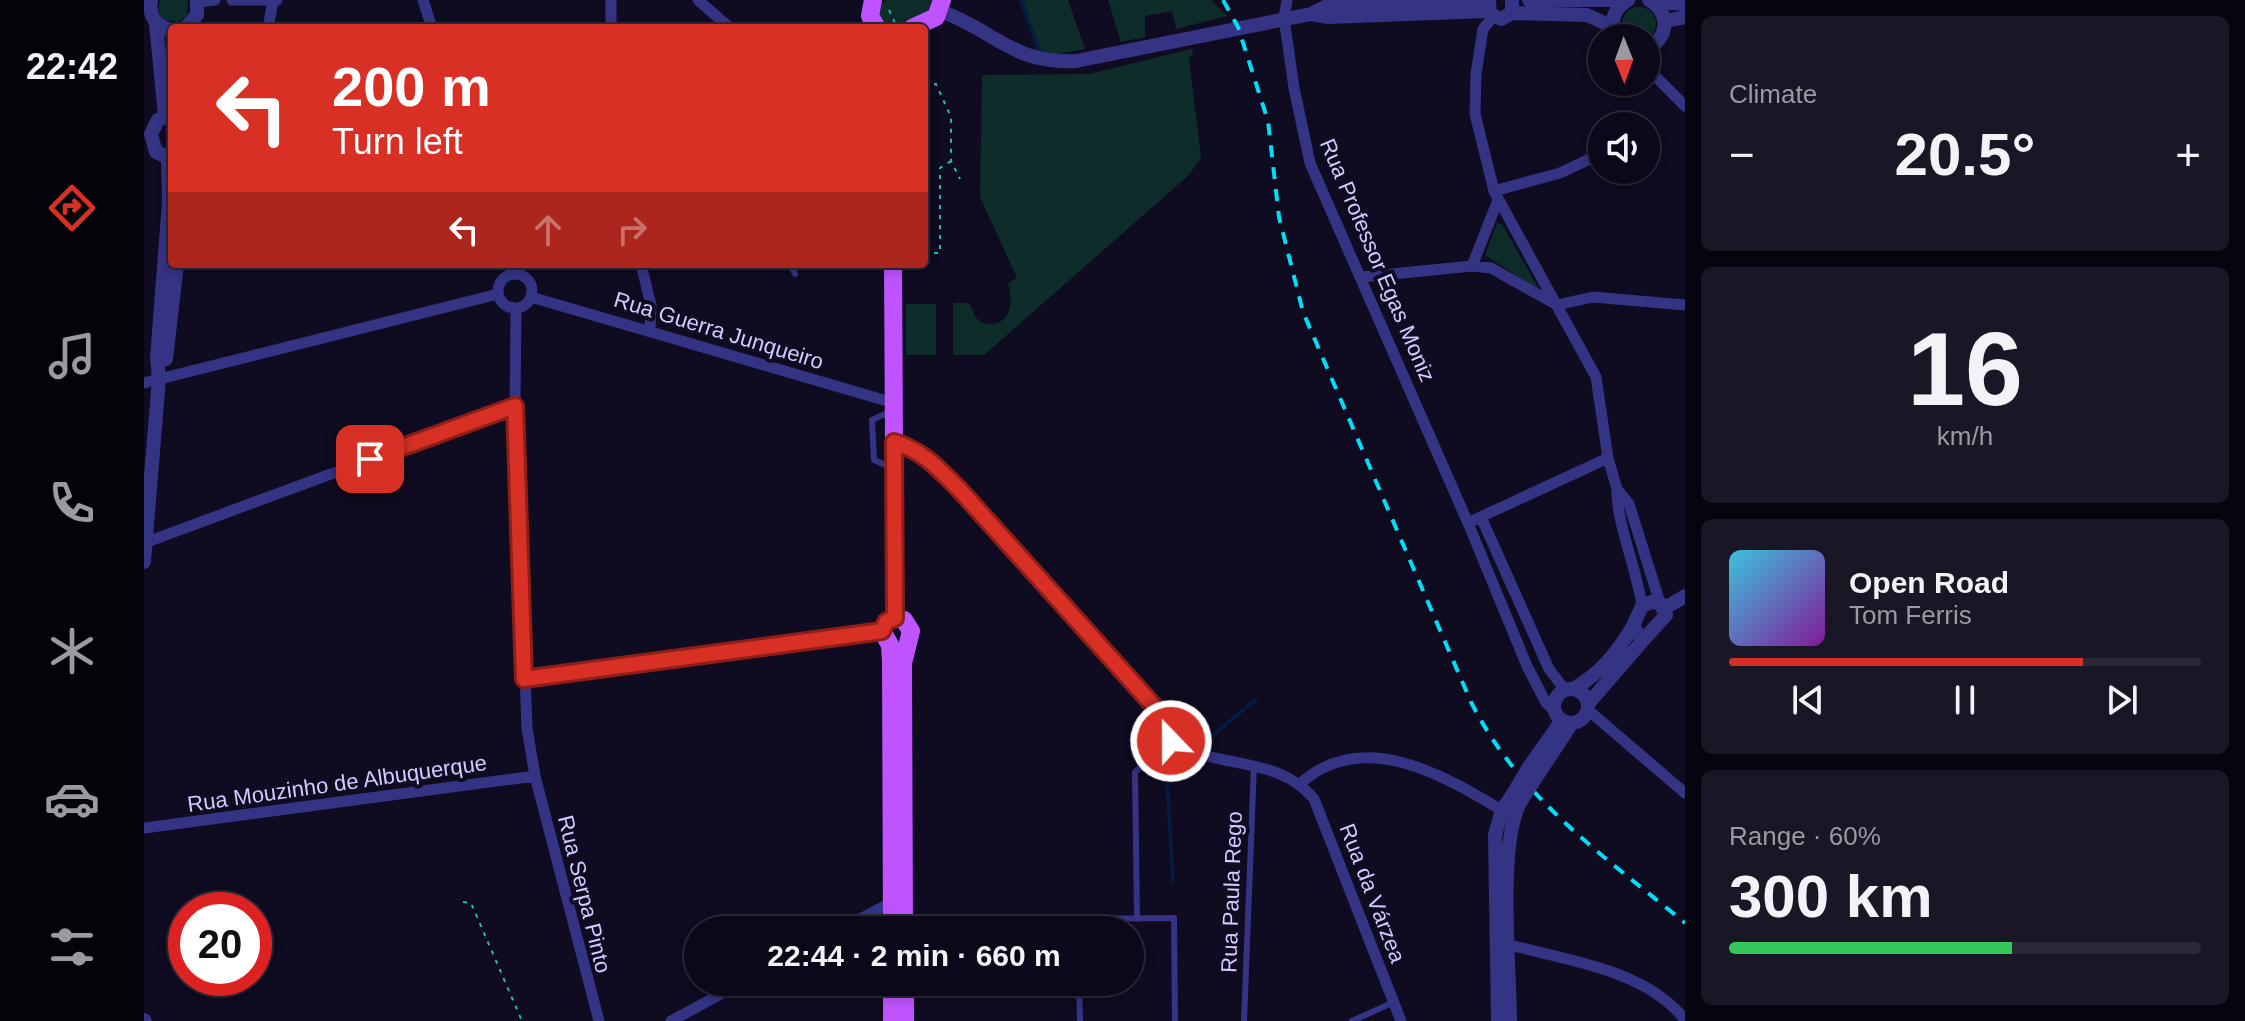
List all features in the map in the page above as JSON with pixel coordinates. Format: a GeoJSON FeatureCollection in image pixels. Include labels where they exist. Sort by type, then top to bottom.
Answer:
{"type":"FeatureCollection","features":[{"type":"Feature","properties":{"kind":"main road"},"geometry":{"type":"LineString","coordinates":[[875,1],[870,16],[890,24]]}},
{"type":"Feature","properties":{"kind":"main road"},"geometry":{"type":"LineString","coordinates":[[907,24],[931,20],[941,5]]}},
{"type":"Feature","properties":{"kind":"main road"},"geometry":{"type":"LineString","coordinates":[[893,268],[893,634],[903,663],[898,899],[895,916]]}},
{"type":"Feature","properties":{"kind":"main road"},"geometry":{"type":"LineString","coordinates":[[898,899],[901,916]]}},
{"type":"Feature","properties":{"kind":"main road"},"geometry":{"type":"LineString","coordinates":[[892,996],[892,1021]]}},
{"type":"Feature","properties":{"kind":"main road"},"geometry":{"type":"LineString","coordinates":[[905,996],[905,1021]]}},
{"type":"Feature","properties":{"kind":"street"},"geometry":{"type":"LineString","coordinates":[[191,24],[198,1],[215,0]]}},
{"type":"Feature","properties":{"kind":"street"},"geometry":{"type":"LineString","coordinates":[[232,0],[275,1],[269,24]]}},
{"type":"Feature","properties":{"kind":"street"},"geometry":{"type":"LineString","coordinates":[[423,0],[431,24]]}},
{"type":"Feature","properties":{"kind":"street"},"geometry":{"type":"LineString","coordinates":[[611,0],[611,24]]}},
{"type":"Feature","properties":{"kind":"street"},"geometry":{"type":"LineString","coordinates":[[698,0],[725,24]]}},
{"type":"Feature","properties":{"kind":"street"},"geometry":{"type":"LineString","coordinates":[[1529,0],[1627,0]]}},
{"type":"Feature","properties":{"kind":"street"},"geometry":{"type":"LineString","coordinates":[[1615,24],[1614,14],[1627,0]]}},
{"type":"Feature","properties":{"kind":"street"},"geometry":{"type":"LineString","coordinates":[[1651,1],[1685,4]]}},
{"type":"Feature","properties":{"kind":"street"},"geometry":{"type":"LineString","coordinates":[[1651,1],[1665,21],[1660,38]]}},
{"type":"Feature","properties":{"kind":"street"},"geometry":{"type":"LineString","coordinates":[[941,5],[1021,54],[1050,62],[1076,61],[1285,6],[1328,17],[1487,7],[1505,19],[1512,6],[1587,15],[1602,24]]}},
{"type":"Feature","properties":{"kind":"street","name":"Rua Professor Egas Moniz"},"geometry":{"type":"LineString","coordinates":[[1285,6],[1294,88],[1310,163],[1362,277],[1527,666],[1546,703],[1563,718]]}},
{"type":"Feature","properties":{"kind":"street"},"geometry":{"type":"LineString","coordinates":[[1487,7],[1476,74],[1475,114],[1496,196],[1596,377],[1608,458],[1617,489],[1617,505],[1634,558],[1642,606],[1618,651],[1592,679],[1555,700],[1563,718]]}},
{"type":"Feature","properties":{"kind":"street"},"geometry":{"type":"LineString","coordinates":[[150,10],[168,26]]}},
{"type":"Feature","properties":{"kind":"street"},"geometry":{"type":"LineString","coordinates":[[150,10],[160,119],[151,134],[149,148],[168,158]]}},
{"type":"Feature","properties":{"kind":"street"},"geometry":{"type":"LineString","coordinates":[[1665,21],[1685,17]]}},
{"type":"Feature","properties":{"kind":"street"},"geometry":{"type":"LineString","coordinates":[[1660,81],[1685,106]]}},
{"type":"Feature","properties":{"kind":"street"},"geometry":{"type":"LineString","coordinates":[[1496,196],[1588,160]]}},
{"type":"Feature","properties":{"kind":"street"},"geometry":{"type":"LineString","coordinates":[[1472,266],[1496,196]]}},
{"type":"Feature","properties":{"kind":"street"},"geometry":{"type":"LineString","coordinates":[[144,562],[168,215]]}},
{"type":"Feature","properties":{"kind":"street"},"geometry":{"type":"LineString","coordinates":[[1362,277],[1472,266],[1491,268],[1557,305],[1593,297],[1685,305]]}},
{"type":"Feature","properties":{"kind":"street"},"geometry":{"type":"LineString","coordinates":[[159,378],[166,360],[177,268]]}},
{"type":"Feature","properties":{"kind":"street"},"geometry":{"type":"LineString","coordinates":[[642,268],[651,305],[650,329]]}},
{"type":"Feature","properties":{"kind":"street"},"geometry":{"type":"LineString","coordinates":[[508,269],[528,279],[532,288],[531,297],[516,308],[503,303],[498,294],[508,269]]}},
{"type":"Feature","properties":{"kind":"street"},"geometry":{"type":"LineString","coordinates":[[144,383],[498,294]]}},
{"type":"Feature","properties":{"kind":"street","name":"Rua Guerra Junqueiro"},"geometry":{"type":"LineString","coordinates":[[531,297],[650,329],[894,406]]}},
{"type":"Feature","properties":{"kind":"street","name":"Rua Serpa Pinto"},"geometry":{"type":"LineString","coordinates":[[516,308],[515,406],[524,679],[535,776],[599,1021]]}},
{"type":"Feature","properties":{"kind":"street"},"geometry":{"type":"LineString","coordinates":[[146,542],[515,406]]}},
{"type":"Feature","properties":{"kind":"street"},"geometry":{"type":"LineString","coordinates":[[894,442],[927,456],[1179,734],[1203,755],[1281,772],[1301,783],[1326,765],[1362,757],[1397,760],[1451,783],[1507,813]]}},
{"type":"Feature","properties":{"kind":"street"},"geometry":{"type":"LineString","coordinates":[[1468,523],[1608,458]]}},
{"type":"Feature","properties":{"kind":"street"},"geometry":{"type":"LineString","coordinates":[[1563,718],[1583,718],[1588,707],[1646,637],[1663,622],[1662,605],[1629,504],[1617,489]]}},
{"type":"Feature","properties":{"kind":"street"},"geometry":{"type":"LineString","coordinates":[[1481,517],[1549,669],[1569,690],[1581,691],[1588,707],[1685,793]]}},
{"type":"Feature","properties":{"kind":"street"},"geometry":{"type":"LineString","coordinates":[[1642,606],[1662,605],[1685,596]]}},
{"type":"Feature","properties":{"kind":"street"},"geometry":{"type":"LineString","coordinates":[[1633,626],[1638,634],[1646,637]]}},
{"type":"Feature","properties":{"kind":"street"},"geometry":{"type":"LineString","coordinates":[[524,679],[893,634]]}},
{"type":"Feature","properties":{"kind":"street"},"geometry":{"type":"LineString","coordinates":[[1498,1021],[1504,946],[1507,813],[1563,718]]}},
{"type":"Feature","properties":{"kind":"street","name":"Rua Mouzinho de Albuquerque"},"geometry":{"type":"LineString","coordinates":[[144,828],[535,776]]}},
{"type":"Feature","properties":{"kind":"street","name":"Rua da Várzea"},"geometry":{"type":"LineString","coordinates":[[1301,783],[1314,799],[1401,1021]]}},
{"type":"Feature","properties":{"kind":"street"},"geometry":{"type":"LineString","coordinates":[[866,916],[898,899]]}},
{"type":"Feature","properties":{"kind":"street"},"geometry":{"type":"LineString","coordinates":[[1504,946],[1586,965],[1632,982],[1670,1003],[1685,1020]]}},
{"type":"Feature","properties":{"kind":"street"},"geometry":{"type":"LineString","coordinates":[[1504,946],[1510,1021]]}},
{"type":"Feature","properties":{"kind":"street"},"geometry":{"type":"LineString","coordinates":[[671,1021],[717,996]]}},
{"type":"Feature","properties":{"kind":"lane"},"geometry":{"type":"LineString","coordinates":[[792,268],[795,274]]}},
{"type":"Feature","properties":{"kind":"lane"},"geometry":{"type":"LineString","coordinates":[[894,406],[872,420],[874,460],[894,469]]}},
{"type":"Feature","properties":{"kind":"lane"},"geometry":{"type":"LineString","coordinates":[[1137,916],[1135,772],[1179,734]]}},
{"type":"Feature","properties":{"kind":"lane","name":"Rua Paula Rego"},"geometry":{"type":"LineString","coordinates":[[1244,1021],[1254,765]]}},
{"type":"Feature","properties":{"kind":"lane"},"geometry":{"type":"LineString","coordinates":[[1144,919],[1174,918],[1175,1021]]}},
{"type":"Feature","properties":{"kind":"lane"},"geometry":{"type":"LineString","coordinates":[[1079,996],[1080,1021]]}},
{"type":"Feature","properties":{"kind":"lane"},"geometry":{"type":"LineString","coordinates":[[1352,1021],[1394,1002]]}},
{"type":"Feature","properties":{"kind":"path"},"geometry":{"type":"LineString","coordinates":[[875,1],[893,24]]}},
{"type":"Feature","properties":{"kind":"path"},"geometry":{"type":"LineString","coordinates":[[928,84],[936,84],[951,117],[951,161],[960,179]]}},
{"type":"Feature","properties":{"kind":"path"},"geometry":{"type":"LineString","coordinates":[[933,168],[940,168],[951,161]]}},
{"type":"Feature","properties":{"kind":"path"},"geometry":{"type":"LineString","coordinates":[[928,253],[940,253],[940,168]]}},
{"type":"Feature","properties":{"kind":"path"},"geometry":{"type":"LineString","coordinates":[[463,902],[471,903],[522,1021]]}},
{"type":"Feature","properties":{"kind":"green space"},"geometry":{"type":"Polygon","coordinates":[[[160,0],[188,0],[187,15],[179,22],[164,20],[158,11],[160,0]]]}},
{"type":"Feature","properties":{"kind":"green space"},"geometry":{"type":"Polygon","coordinates":[[[932,0],[928,11],[898,24],[883,22],[878,12],[882,2],[932,0]]]}},
{"type":"Feature","properties":{"kind":"green space"},"geometry":{"type":"Polygon","coordinates":[[[1020,0],[1068,0],[1085,49],[1052,55],[1038,50],[1020,0]]]}},
{"type":"Feature","properties":{"kind":"green space"},"geometry":{"type":"Polygon","coordinates":[[[1108,0],[1212,0],[1227,16],[1176,29],[1172,11],[1145,16],[1145,37],[1121,42],[1108,0]]]}},
{"type":"Feature","properties":{"kind":"green space"},"geometry":{"type":"Polygon","coordinates":[[[1639,7],[1651,12],[1656,24],[1622,24],[1627,12],[1639,7]]]}},
{"type":"Feature","properties":{"kind":"green space"},"geometry":{"type":"Polygon","coordinates":[[[1192,49],[1193,56],[1189,57],[1201,158],[1189,175],[984,355],[953,355],[953,303],[969,303],[976,318],[985,324],[994,324],[1006,317],[1009,311],[1011,297],[1008,283],[1017,278],[980,197],[982,75],[1089,74],[1192,49]]]}},
{"type":"Feature","properties":{"kind":"green space"},"geometry":{"type":"Polygon","coordinates":[[[1497,223],[1502,224],[1540,291],[1485,255],[1497,223]]]}},
{"type":"Feature","properties":{"kind":"green space"},"geometry":{"type":"Polygon","coordinates":[[[906,304],[936,304],[936,355],[906,355],[906,304]]]}},
{"type":"Feature","properties":{"kind":"waterway"},"geometry":{"type":"LineString","coordinates":[[1021,0],[1039,51]]}},
{"type":"Feature","properties":{"kind":"waterway"},"geometry":{"type":"LineString","coordinates":[[1210,738],[1255,700]]}},
{"type":"Feature","properties":{"kind":"waterway"},"geometry":{"type":"LineString","coordinates":[[1173,881],[1167,780],[1184,757]]}},
{"type":"Feature","properties":{"kind":"railway"},"geometry":{"type":"LineString","coordinates":[[1223,0],[1238,27],[1268,121],[1279,217],[1303,312],[1471,702],[1491,737],[1539,797],[1594,849],[1685,923]]}},
{"type":"Feature","properties":{"kind":"route"},"geometry":{"type":"LineString","coordinates":[[370,459],[515,406],[524,679],[882,631],[886,622],[895,618],[894,442],[913,448],[927,456],[959,489],[1179,734],[1171,741]]}}]}
